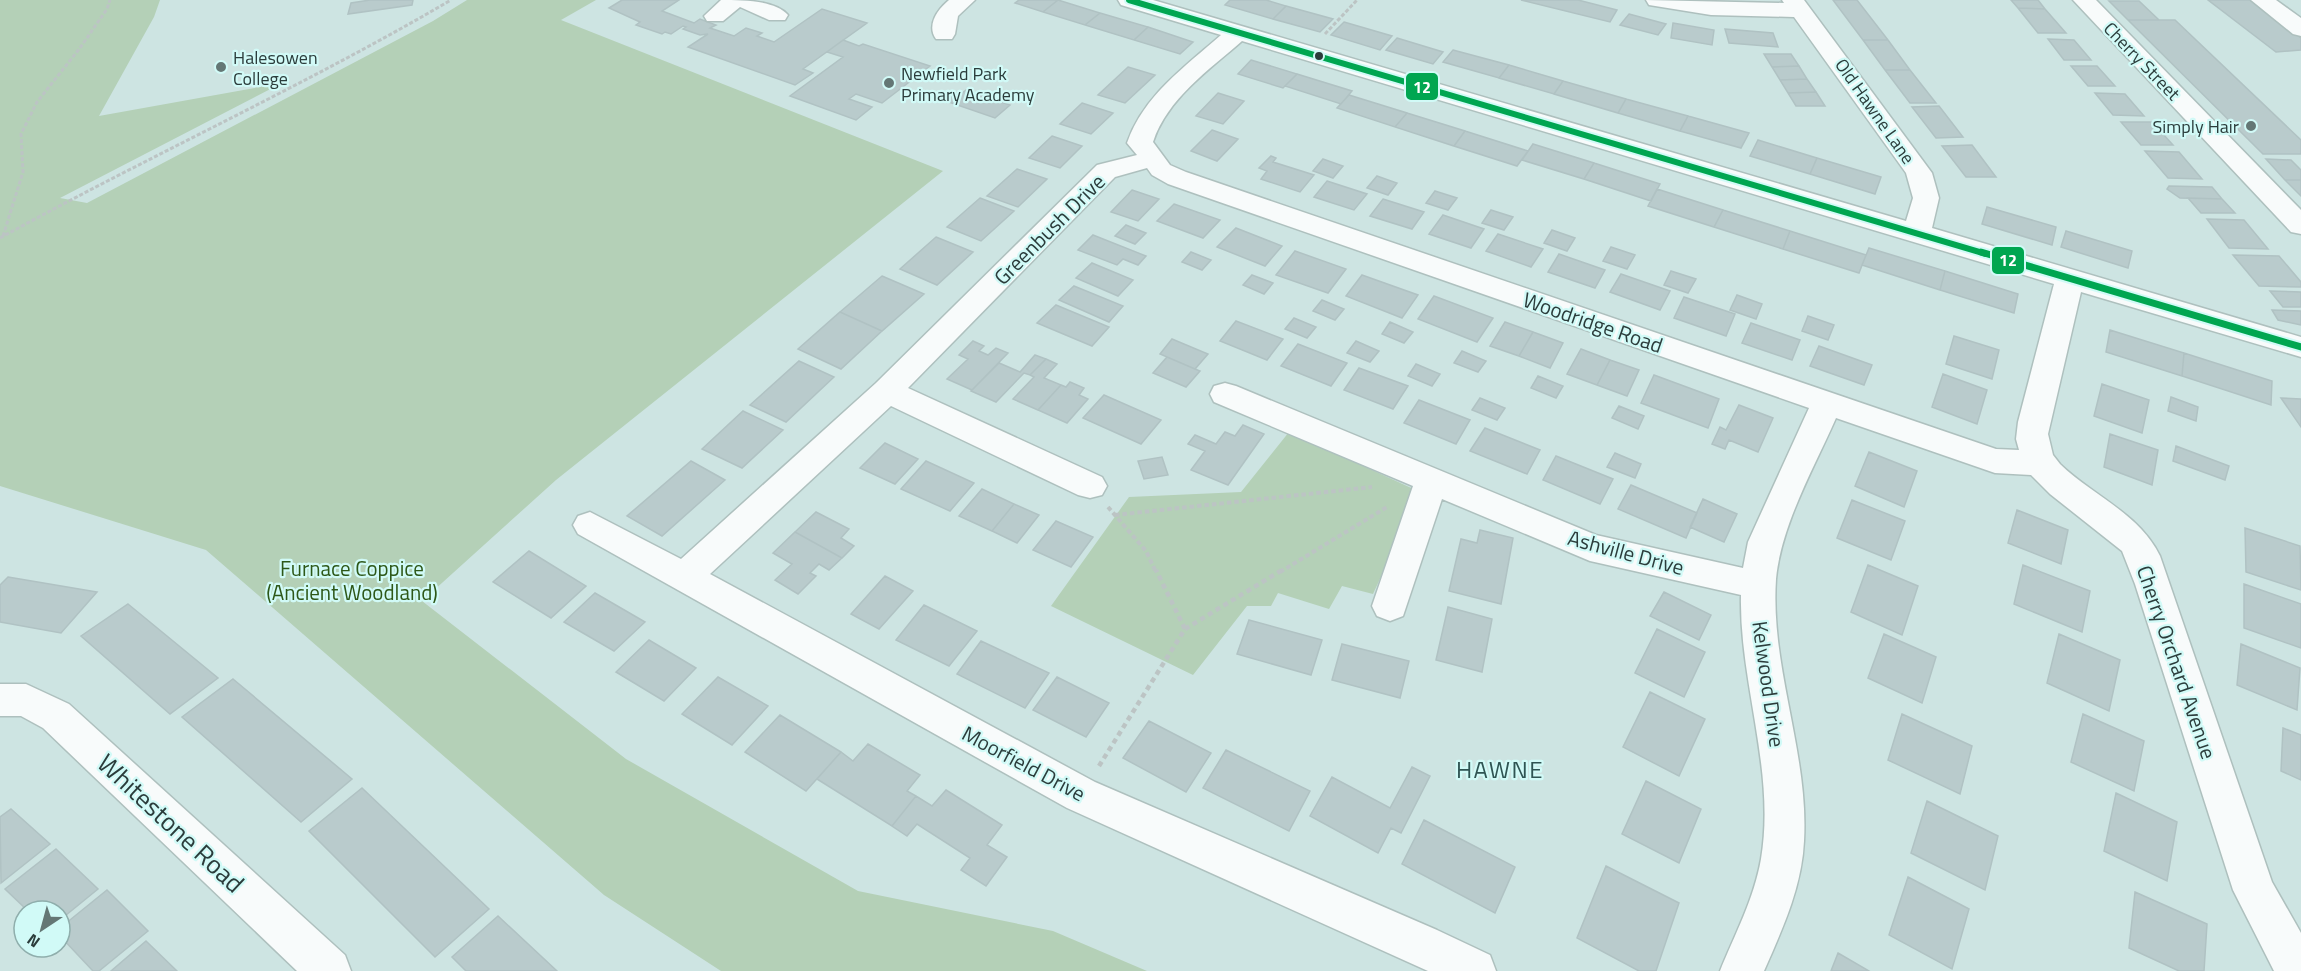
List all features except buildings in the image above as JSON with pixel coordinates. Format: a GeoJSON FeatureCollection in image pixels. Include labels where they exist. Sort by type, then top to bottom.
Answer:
{"type":"FeatureCollection","features":[{"type":"Feature","properties":{"kind":"street"},"geometry":{"type":"LineString","coordinates":[[715,16],[735,0]]}},
{"type":"Feature","properties":{"kind":"street"},"geometry":{"type":"LineString","coordinates":[[742,0],[777,15]]}},
{"type":"Feature","properties":{"kind":"street"},"geometry":{"type":"LineString","coordinates":[[944,34],[942,21],[948,11],[964,0]]}},
{"type":"Feature","properties":{"kind":"street"},"geometry":{"type":"LineString","coordinates":[[1129,0],[2301,346]]}},
{"type":"Feature","properties":{"kind":"street"},"geometry":{"type":"LineString","coordinates":[[1657,0],[1684,6],[1727,10],[1798,5]]}},
{"type":"Feature","properties":{"kind":"street","name":"Cherry Street"},"geometry":{"type":"LineString","coordinates":[[2084,0],[2301,226]]}},
{"type":"Feature","properties":{"kind":"street"},"geometry":{"type":"LineString","coordinates":[[2262,0],[2301,29]]}},
{"type":"Feature","properties":{"kind":"street","name":"Old Hawne Lane"},"geometry":{"type":"LineString","coordinates":[[1798,5],[1918,173],[1926,198],[1917,232]]}},
{"type":"Feature","properties":{"kind":"street"},"geometry":{"type":"LineString","coordinates":[[1153,159],[1140,143],[1142,128],[1155,110],[1238,32]]}},
{"type":"Feature","properties":{"kind":"street","name":"Greenbush Drive"},"geometry":{"type":"LineString","coordinates":[[683,578],[887,391],[1106,171],[1153,159]]}},
{"type":"Feature","properties":{"kind":"street","name":"Woodridge Road"},"geometry":{"type":"LineString","coordinates":[[1153,159],[1161,170],[1177,178],[1826,404],[1995,460],[2041,463]]}},
{"type":"Feature","properties":{"kind":"street","name":"Cherry Orchard Avenue"},"geometry":{"type":"LineString","coordinates":[[2070,279],[2032,431],[2033,446],[2041,463],[2054,478],[2110,518],[2136,544],[2153,584],[2254,890],[2298,971]]}},
{"type":"Feature","properties":{"kind":"street"},"geometry":{"type":"LineString","coordinates":[[887,391],[1090,486]]}},
{"type":"Feature","properties":{"kind":"street","name":"Ashville Drive"},"geometry":{"type":"LineString","coordinates":[[1224,394],[1590,547],[1758,585]]}},
{"type":"Feature","properties":{"kind":"street","name":"Kelwood Drive"},"geometry":{"type":"LineString","coordinates":[[1742,971],[1778,887],[1784,840],[1780,765],[1759,626],[1758,585],[1765,542],[1826,404]]}},
{"type":"Feature","properties":{"kind":"street"},"geometry":{"type":"LineString","coordinates":[[1390,606],[1431,481]]}},
{"type":"Feature","properties":{"kind":"street","name":"Moorfield Drive"},"geometry":{"type":"LineString","coordinates":[[590,525],[1081,795],[1422,945],[1474,971]]}},
{"type":"Feature","properties":{"kind":"street","name":"Whitestone Road"},"geometry":{"type":"LineString","coordinates":[[0,700],[26,700],[56,716],[329,971]]}},
{"type":"Feature","properties":{"kind":"path"},"geometry":{"type":"LineString","coordinates":[[1,237],[23,172],[21,134],[37,102],[80,48],[107,9],[110,0]]}},
{"type":"Feature","properties":{"kind":"path"},"geometry":{"type":"LineString","coordinates":[[1,237],[114,175],[357,55],[451,0]]}},
{"type":"Feature","properties":{"kind":"path"},"geometry":{"type":"LineString","coordinates":[[1307,53],[1357,0]]}},
{"type":"Feature","properties":{"kind":"path"},"geometry":{"type":"LineString","coordinates":[[1115,515],[1431,481]]}},
{"type":"Feature","properties":{"kind":"path"},"geometry":{"type":"LineString","coordinates":[[1081,795],[1185,629],[1431,481]]}},
{"type":"Feature","properties":{"kind":"path"},"geometry":{"type":"LineString","coordinates":[[1090,486],[1146,551],[1185,629]]}},
{"type":"Feature","properties":{"kind":"green space","name":"Furnace Coppice (Ancient Woodland)"},"geometry":{"type":"Polygon","coordinates":[[[0,0],[160,0],[154,17],[99,116],[282,83],[60,198],[87,203],[433,21],[467,0],[596,0],[561,20],[943,171],[556,480],[422,601],[626,759],[858,891],[1053,931],[1147,971],[721,971],[604,895],[206,550],[0,486],[0,0]]]}},
{"type":"Feature","properties":{"kind":"green space"},"geometry":{"type":"Polygon","coordinates":[[[1289,432],[1420,492],[1373,594],[1342,586],[1329,609],[1278,593],[1271,606],[1247,606],[1193,675],[1051,606],[1129,497],[1241,492],[1289,432]]]}},
{"type":"Feature","properties":{"kind":"transit line","name":"12"},"geometry":{"type":"LineString","coordinates":[[1129,0],[2301,347]]}},
{"type":"Feature","properties":{"kind":"place","name":"Halesowen College"},"geometry":{"type":"Point","coordinates":[221,67]}},
{"type":"Feature","properties":{"kind":"place","name":"Newfield Park Primary Academy"},"geometry":{"type":"Point","coordinates":[889,83]}},
{"type":"Feature","properties":{"kind":"place","name":"Simply Hair"},"geometry":{"type":"Point","coordinates":[2251,126]}},
{"type":"Feature","properties":{"kind":"district","name":"HAWNE"},"geometry":{"type":"Point","coordinates":[1500,769]}}]}
